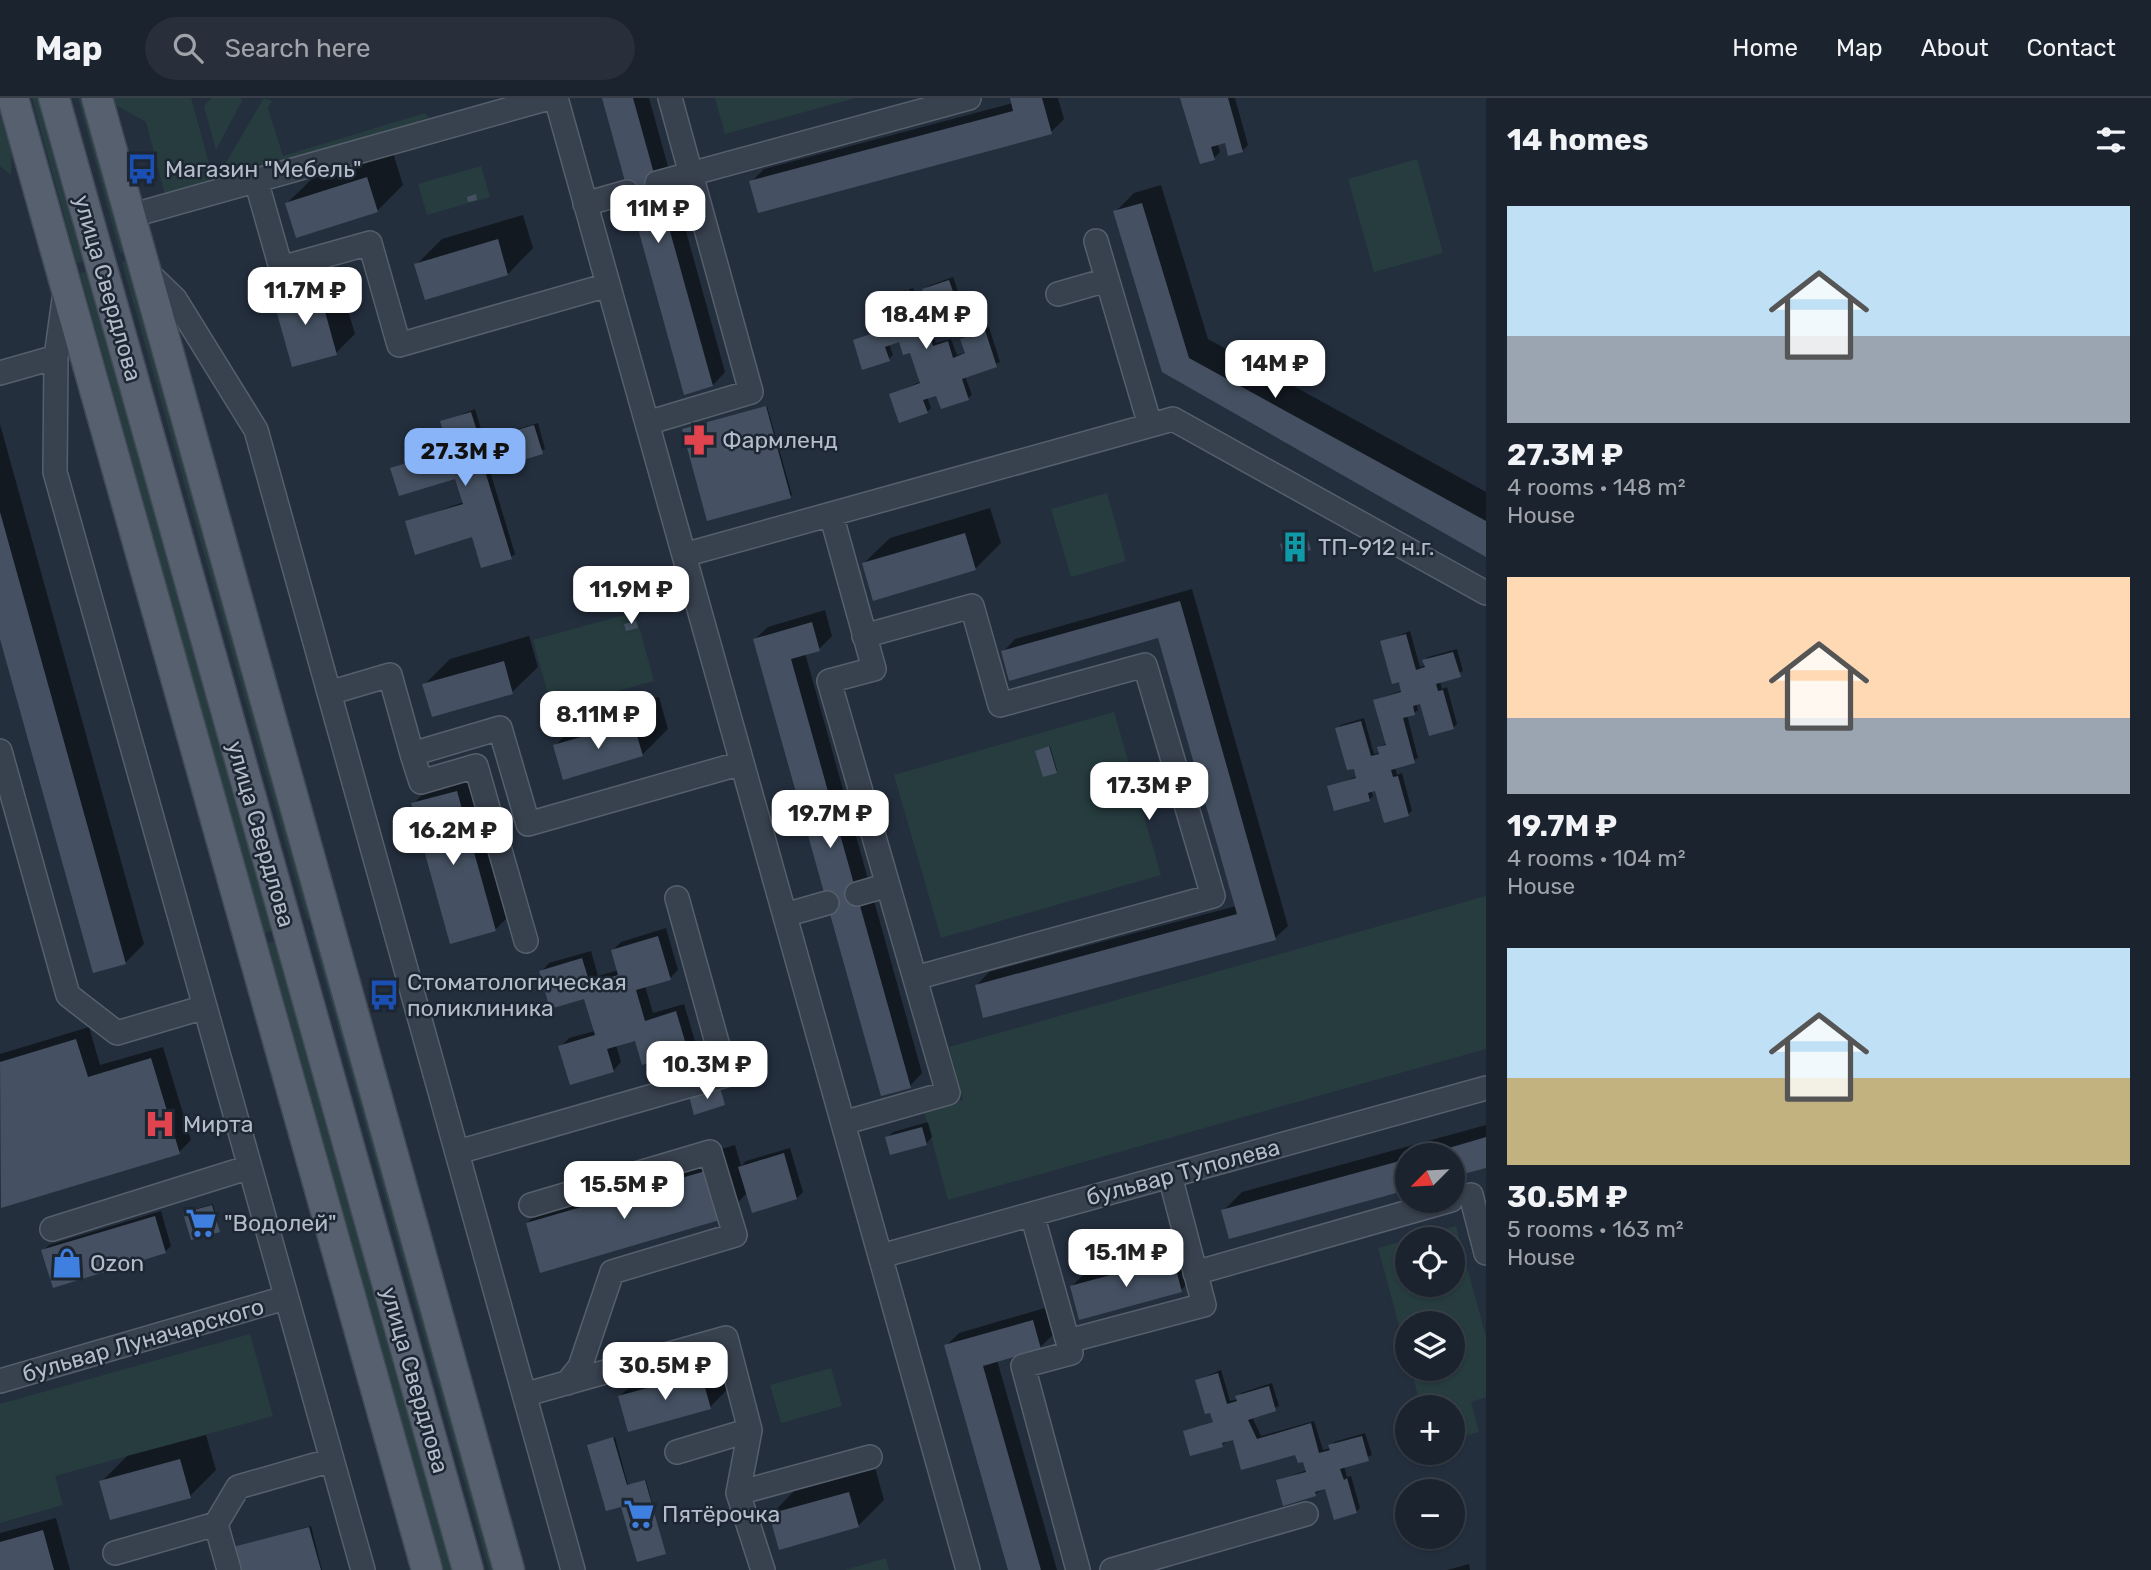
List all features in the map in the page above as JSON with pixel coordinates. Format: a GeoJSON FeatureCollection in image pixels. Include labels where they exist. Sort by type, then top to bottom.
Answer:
{"type":"FeatureCollection","features":[{"type":"Feature","properties":{"kind":"main road","name":"улица Свердлова"},"geometry":{"type":"LineString","coordinates":[[13,98],[427,1570]]}},
{"type":"Feature","properties":{"kind":"main road","name":"улица Свердлова"},"geometry":{"type":"LineString","coordinates":[[54,98],[468,1570]]}},
{"type":"Feature","properties":{"kind":"main road","name":"улица Свердлова"},"geometry":{"type":"LineString","coordinates":[[97,98],[509,1570]]}},
{"type":"Feature","properties":{"kind":"street"},"geometry":{"type":"LineString","coordinates":[[130,216],[549,98]]}},
{"type":"Feature","properties":{"kind":"street"},"geometry":{"type":"LineString","coordinates":[[556,98],[968,1570]]}},
{"type":"Feature","properties":{"kind":"street"},"geometry":{"type":"LineString","coordinates":[[647,423],[751,392],[670,98]]}},
{"type":"Feature","properties":{"kind":"street"},"geometry":{"type":"LineString","coordinates":[[657,183],[969,98]]}},
{"type":"Feature","properties":{"kind":"street"},"geometry":{"type":"LineString","coordinates":[[256,180],[281,268],[370,243],[399,345],[608,285]]}},
{"type":"Feature","properties":{"kind":"street"},"geometry":{"type":"LineString","coordinates":[[585,204],[627,192]]}},
{"type":"Feature","properties":{"kind":"street"},"geometry":{"type":"LineString","coordinates":[[1096,241],[1150,425]]}},
{"type":"Feature","properties":{"kind":"street"},"geometry":{"type":"LineString","coordinates":[[146,271],[175,299],[256,430],[527,1394],[573,1570]]}},
{"type":"Feature","properties":{"kind":"street"},"geometry":{"type":"LineString","coordinates":[[1058,294],[1107,280]]}},
{"type":"Feature","properties":{"kind":"street"},"geometry":{"type":"LineString","coordinates":[[65,289],[56,357],[55,472],[363,1570]]}},
{"type":"Feature","properties":{"kind":"street"},"geometry":{"type":"LineString","coordinates":[[0,373],[56,357]]}},
{"type":"Feature","properties":{"kind":"street"},"geometry":{"type":"LineString","coordinates":[[684,555],[1173,419],[1486,593]]}},
{"type":"Feature","properties":{"kind":"street"},"geometry":{"type":"LineString","coordinates":[[831,514],[874,669],[830,681],[948,1093],[843,1123]]}},
{"type":"Feature","properties":{"kind":"street"},"geometry":{"type":"LineString","coordinates":[[864,636],[972,606],[1000,705],[1145,665],[1213,896],[915,978]]}},
{"type":"Feature","properties":{"kind":"street"},"geometry":{"type":"LineString","coordinates":[[329,693],[390,675],[421,782],[476,766],[526,941]]}},
{"type":"Feature","properties":{"kind":"street"},"geometry":{"type":"LineString","coordinates":[[412,754],[500,729],[528,824],[742,763]]}},
{"type":"Feature","properties":{"kind":"street"},"geometry":{"type":"LineString","coordinates":[[0,751],[68,995],[117,1033],[205,1007]]}},
{"type":"Feature","properties":{"kind":"street"},"geometry":{"type":"LineString","coordinates":[[857,894],[888,885]]}},
{"type":"Feature","properties":{"kind":"street"},"geometry":{"type":"LineString","coordinates":[[458,1152],[555,1127],[726,1075],[677,898]]}},
{"type":"Feature","properties":{"kind":"street"},"geometry":{"type":"LineString","coordinates":[[785,915],[827,903]]}},
{"type":"Feature","properties":{"kind":"street","name":"бульвар Туполева"},"geometry":{"type":"LineString","coordinates":[[881,1256],[1486,1088]]}},
{"type":"Feature","properties":{"kind":"street"},"geometry":{"type":"LineString","coordinates":[[531,1205],[710,1152],[735,1236],[612,1272],[580,1367],[566,1383]]}},
{"type":"Feature","properties":{"kind":"street"},"geometry":{"type":"LineString","coordinates":[[52,1229],[250,1167]]}},
{"type":"Feature","properties":{"kind":"street"},"geometry":{"type":"LineString","coordinates":[[1068,1341],[1204,1305],[1170,1176]]}},
{"type":"Feature","properties":{"kind":"street"},"geometry":{"type":"LineString","coordinates":[[1465,1197],[1486,1253]]}},
{"type":"Feature","properties":{"kind":"street"},"geometry":{"type":"LineString","coordinates":[[1195,1273],[1408,1213]]}},
{"type":"Feature","properties":{"kind":"street"},"geometry":{"type":"LineString","coordinates":[[1032,1214],[1071,1353],[1023,1366],[1079,1570]]}},
{"type":"Feature","properties":{"kind":"street","name":"бульвар Луначарского"},"geometry":{"type":"LineString","coordinates":[[0,1381],[285,1298]]}},
{"type":"Feature","properties":{"kind":"street"},"geometry":{"type":"LineString","coordinates":[[527,1394],[726,1338],[750,1430],[738,1493],[763,1570]]}},
{"type":"Feature","properties":{"kind":"street"},"geometry":{"type":"LineString","coordinates":[[677,1452],[750,1430]]}},
{"type":"Feature","properties":{"kind":"street"},"geometry":{"type":"LineString","coordinates":[[738,1493],[870,1457]]}},
{"type":"Feature","properties":{"kind":"street"},"geometry":{"type":"LineString","coordinates":[[115,1553],[216,1524],[238,1487],[332,1460]]}},
{"type":"Feature","properties":{"kind":"street"},"geometry":{"type":"LineString","coordinates":[[1112,1570],[1306,1514]]}},
{"type":"Feature","properties":{"kind":"street"},"geometry":{"type":"LineString","coordinates":[[216,1524],[229,1570]]}},
{"type":"Feature","properties":{"kind":"green space"},"geometry":{"type":"Polygon","coordinates":[[[0,98],[13,126],[11,175],[0,166],[0,98]]]}},
{"type":"Feature","properties":{"kind":"green space"},"geometry":{"type":"Polygon","coordinates":[[[32,98],[41,98],[87,260],[77,263],[32,98]]]}},
{"type":"Feature","properties":{"kind":"green space"},"geometry":{"type":"Polygon","coordinates":[[[78,98],[87,98],[130,250],[120,253],[78,98]]]}},
{"type":"Feature","properties":{"kind":"green space"},"geometry":{"type":"Polygon","coordinates":[[[112,98],[191,98],[215,185],[166,199],[146,122],[114,104],[112,98]]]}},
{"type":"Feature","properties":{"kind":"green space"},"geometry":{"type":"Polygon","coordinates":[[[212,98],[241,98],[242,101],[216,150],[204,106],[212,98]]]}},
{"type":"Feature","properties":{"kind":"green space"},"geometry":{"type":"Polygon","coordinates":[[[264,98],[272,101],[268,108],[283,156],[425,113],[431,120],[233,179],[224,166],[264,98]]]}},
{"type":"Feature","properties":{"kind":"green space"},"geometry":{"type":"Polygon","coordinates":[[[715,98],[855,98],[725,134],[715,98]]]}},
{"type":"Feature","properties":{"kind":"green space"},"geometry":{"type":"Polygon","coordinates":[[[1417,159],[1443,253],[1374,272],[1348,179],[1417,159]]]}},
{"type":"Feature","properties":{"kind":"green space"},"geometry":{"type":"Polygon","coordinates":[[[481,166],[490,197],[427,215],[418,184],[481,166]]]}},
{"type":"Feature","properties":{"kind":"green space"},"geometry":{"type":"Polygon","coordinates":[[[131,259],[316,918],[307,920],[122,262],[131,259]]]}},
{"type":"Feature","properties":{"kind":"green space"},"geometry":{"type":"Polygon","coordinates":[[[89,271],[274,930],[264,933],[80,273],[89,271]]]}},
{"type":"Feature","properties":{"kind":"green space"},"geometry":{"type":"Polygon","coordinates":[[[1107,493],[1126,561],[1071,577],[1051,509],[1107,493]]]}},
{"type":"Feature","properties":{"kind":"green space"},"geometry":{"type":"Polygon","coordinates":[[[635,612],[654,681],[552,709],[533,640],[635,612]]]}},
{"type":"Feature","properties":{"kind":"green space"},"geometry":{"type":"Polygon","coordinates":[[[1114,712],[1161,875],[941,938],[894,775],[1114,712]]]}},
{"type":"Feature","properties":{"kind":"green space"},"geometry":{"type":"Polygon","coordinates":[[[1486,896],[1486,1049],[948,1200],[924,1111],[963,1100],[949,1047],[1486,896]]]}},
{"type":"Feature","properties":{"kind":"green space"},"geometry":{"type":"Polygon","coordinates":[[[321,929],[500,1570],[489,1570],[311,931],[321,929]]]}},
{"type":"Feature","properties":{"kind":"green space"},"geometry":{"type":"Polygon","coordinates":[[[276,941],[454,1570],[444,1570],[268,943],[276,941]]]}},
{"type":"Feature","properties":{"kind":"green space"},"geometry":{"type":"Polygon","coordinates":[[[1395,1243],[1395,1297],[1465,1297],[1465,1259],[1486,1337],[1486,1397],[1471,1402],[1479,1432],[1465,1436],[1465,1395],[1418,1395],[1414,1381],[1465,1381],[1465,1311],[1395,1311],[1378,1248],[1395,1243]]]}},
{"type":"Feature","properties":{"kind":"green space"},"geometry":{"type":"Polygon","coordinates":[[[250,1334],[273,1416],[55,1476],[63,1505],[0,1523],[0,1404],[250,1334]]]}},
{"type":"Feature","properties":{"kind":"green space"},"geometry":{"type":"Polygon","coordinates":[[[831,1368],[842,1406],[781,1423],[770,1385],[831,1368]]]}},
{"type":"Feature","properties":{"kind":"green space"},"geometry":{"type":"Polygon","coordinates":[[[886,1558],[889,1570],[845,1570],[886,1558]]]}},
{"type":"Feature","properties":{"kind":"building"},"geometry":{"type":"Polygon","coordinates":[[[602,98],[633,98],[713,386],[684,395],[602,98]]]}},
{"type":"Feature","properties":{"kind":"building"},"geometry":{"type":"Polygon","coordinates":[[[1010,98],[1042,98],[1052,134],[758,213],[749,181],[1013,111],[1010,98]]]}},
{"type":"Feature","properties":{"kind":"building"},"geometry":{"type":"Polygon","coordinates":[[[1180,98],[1228,98],[1243,152],[1228,156],[1225,143],[1211,147],[1215,160],[1200,164],[1180,98]]]}},
{"type":"Feature","properties":{"kind":"building"},"geometry":{"type":"Polygon","coordinates":[[[367,177],[378,212],[296,238],[285,203],[367,177]]]}},
{"type":"Feature","properties":{"kind":"building"},"geometry":{"type":"Polygon","coordinates":[[[476,194],[477,200],[468,202],[467,197],[476,194]]]}},
{"type":"Feature","properties":{"kind":"building"},"geometry":{"type":"Polygon","coordinates":[[[1142,203],[1189,358],[1486,521],[1486,557],[1162,372],[1113,211],[1142,203]]]}},
{"type":"Feature","properties":{"kind":"building"},"geometry":{"type":"Polygon","coordinates":[[[498,239],[508,275],[425,300],[414,264],[498,239]]]}},
{"type":"Feature","properties":{"kind":"building"},"geometry":{"type":"Polygon","coordinates":[[[949,280],[961,314],[926,326],[933,346],[948,341],[953,358],[965,353],[960,339],[985,330],[997,367],[962,379],[969,400],[941,409],[936,396],[923,400],[928,413],[899,423],[889,394],[920,383],[910,353],[903,355],[899,342],[885,347],[890,361],[862,370],[853,340],[888,328],[879,300],[909,290],[915,307],[927,303],[922,289],[949,280]]]}},
{"type":"Feature","properties":{"kind":"building"},"geometry":{"type":"Polygon","coordinates":[[[318,286],[337,355],[292,367],[273,299],[318,286]]]}},
{"type":"Feature","properties":{"kind":"building"},"geometry":{"type":"Polygon","coordinates":[[[766,406],[791,498],[707,521],[682,429],[766,406]]]}},
{"type":"Feature","properties":{"kind":"building"},"geometry":{"type":"Polygon","coordinates":[[[471,412],[480,441],[534,425],[543,454],[485,471],[512,559],[481,568],[472,537],[415,555],[405,521],[463,504],[455,479],[399,496],[390,468],[449,450],[440,421],[471,412]]]}},
{"type":"Feature","properties":{"kind":"building"},"geometry":{"type":"Polygon","coordinates":[[[0,512],[126,964],[93,973],[0,639],[0,512]]]}},
{"type":"Feature","properties":{"kind":"building"},"geometry":{"type":"Polygon","coordinates":[[[965,533],[976,570],[873,601],[862,563],[965,533]]]}},
{"type":"Feature","properties":{"kind":"building","name":"ТП-912 н.г."},"geometry":{"type":"Polygon","coordinates":[[[1307,537],[1311,550],[1284,558],[1280,544],[1307,537]]]}},
{"type":"Feature","properties":{"kind":"building"},"geometry":{"type":"Polygon","coordinates":[[[1180,601],[1276,940],[983,1018],[975,985],[1237,914],[1158,638],[1009,681],[1001,651],[1180,601]]]}},
{"type":"Feature","properties":{"kind":"building"},"geometry":{"type":"Polygon","coordinates":[[[636,621],[638,628],[626,631],[624,624],[636,621]]]}},
{"type":"Feature","properties":{"kind":"building"},"geometry":{"type":"Polygon","coordinates":[[[812,622],[820,651],[791,659],[911,1088],[881,1096],[753,639],[812,622]]]}},
{"type":"Feature","properties":{"kind":"building"},"geometry":{"type":"Polygon","coordinates":[[[1406,634],[1416,670],[1425,667],[1422,660],[1453,652],[1461,677],[1436,684],[1438,691],[1443,690],[1454,729],[1429,736],[1420,704],[1413,706],[1415,715],[1403,718],[1415,763],[1391,770],[1393,777],[1398,776],[1409,816],[1384,823],[1375,791],[1368,793],[1370,801],[1334,811],[1327,786],[1356,778],[1354,769],[1347,770],[1335,728],[1361,721],[1371,756],[1379,754],[1377,747],[1386,745],[1373,700],[1401,692],[1399,682],[1392,684],[1380,641],[1406,634]]]}},
{"type":"Feature","properties":{"kind":"building"},"geometry":{"type":"Polygon","coordinates":[[[504,661],[513,694],[432,717],[422,684],[504,661]]]}},
{"type":"Feature","properties":{"kind":"building"},"geometry":{"type":"Polygon","coordinates":[[[633,722],[643,756],[563,780],[553,745],[633,722]]]}},
{"type":"Feature","properties":{"kind":"building"},"geometry":{"type":"Polygon","coordinates":[[[1049,746],[1057,773],[1043,777],[1035,751],[1049,746]]]}},
{"type":"Feature","properties":{"kind":"building"},"geometry":{"type":"Polygon","coordinates":[[[457,791],[496,931],[450,944],[411,803],[457,791]]]}},
{"type":"Feature","properties":{"kind":"building"},"geometry":{"type":"Polygon","coordinates":[[[658,936],[671,980],[636,990],[645,1021],[676,1011],[688,1051],[642,1065],[635,1041],[607,1049],[614,1072],[570,1085],[558,1046],[595,1035],[584,999],[550,1009],[539,971],[582,958],[590,984],[618,975],[611,950],[658,936]]]}},
{"type":"Feature","properties":{"kind":"building"},"geometry":{"type":"Polygon","coordinates":[[[76,1039],[88,1077],[151,1058],[180,1154],[1,1208],[0,1062],[76,1039]]]}},
{"type":"Feature","properties":{"kind":"building"},"geometry":{"type":"Polygon","coordinates":[[[720,1087],[725,1105],[694,1115],[689,1096],[720,1087]]]}},
{"type":"Feature","properties":{"kind":"building"},"geometry":{"type":"Polygon","coordinates":[[[922,1127],[927,1145],[890,1155],[885,1137],[922,1127]]]}},
{"type":"Feature","properties":{"kind":"building"},"geometry":{"type":"Polygon","coordinates":[[[1486,1137],[1486,1168],[1465,1174],[1465,1143],[1486,1137]]]}},
{"type":"Feature","properties":{"kind":"building"},"geometry":{"type":"Polygon","coordinates":[[[784,1153],[797,1199],[752,1213],[738,1167],[784,1153]]]}},
{"type":"Feature","properties":{"kind":"building"},"geometry":{"type":"Polygon","coordinates":[[[1395,1162],[1395,1193],[1229,1239],[1221,1210],[1395,1162]]]}},
{"type":"Feature","properties":{"kind":"building"},"geometry":{"type":"Polygon","coordinates":[[[709,1170],[723,1219],[540,1273],[526,1223],[709,1170]]]}},
{"type":"Feature","properties":{"kind":"building","name":"\"Водолей\""},"geometry":{"type":"Polygon","coordinates":[[[212,1205],[220,1232],[191,1240],[183,1213],[212,1205]]]}},
{"type":"Feature","properties":{"kind":"building"},"geometry":{"type":"Polygon","coordinates":[[[155,1216],[166,1253],[53,1288],[41,1250],[155,1216]]]}},
{"type":"Feature","properties":{"kind":"building"},"geometry":{"type":"Polygon","coordinates":[[[1173,1258],[1182,1292],[1079,1320],[1070,1286],[1173,1258]]]}},
{"type":"Feature","properties":{"kind":"building"},"geometry":{"type":"Polygon","coordinates":[[[1033,1320],[1041,1349],[983,1366],[1041,1570],[1008,1570],[944,1345],[1033,1320]]]}},
{"type":"Feature","properties":{"kind":"building"},"geometry":{"type":"Polygon","coordinates":[[[701,1373],[711,1409],[628,1432],[618,1396],[701,1373]]]}},
{"type":"Feature","properties":{"kind":"building"},"geometry":{"type":"Polygon","coordinates":[[[1218,1373],[1227,1404],[1237,1401],[1235,1396],[1269,1386],[1276,1411],[1248,1420],[1257,1439],[1311,1423],[1319,1453],[1330,1450],[1328,1445],[1362,1436],[1369,1461],[1340,1469],[1344,1480],[1347,1478],[1357,1513],[1334,1520],[1325,1489],[1315,1492],[1316,1496],[1283,1506],[1276,1480],[1306,1472],[1303,1462],[1298,1463],[1295,1455],[1241,1470],[1233,1440],[1222,1443],[1223,1447],[1190,1456],[1183,1431],[1213,1422],[1210,1413],[1205,1414],[1195,1380],[1218,1373]]]}},
{"type":"Feature","properties":{"kind":"building"},"geometry":{"type":"Polygon","coordinates":[[[613,1437],[627,1485],[645,1480],[666,1554],[637,1562],[621,1507],[606,1511],[587,1445],[613,1437]]]}},
{"type":"Feature","properties":{"kind":"building"},"geometry":{"type":"Polygon","coordinates":[[[180,1459],[191,1498],[110,1520],[99,1481],[180,1459]]]}},
{"type":"Feature","properties":{"kind":"building"},"geometry":{"type":"Polygon","coordinates":[[[849,1492],[859,1527],[779,1550],[769,1514],[849,1492]]]}},
{"type":"Feature","properties":{"kind":"building"},"geometry":{"type":"Polygon","coordinates":[[[309,1527],[321,1570],[239,1570],[233,1547],[309,1527]]]}},
{"type":"Feature","properties":{"kind":"building"},"geometry":{"type":"Polygon","coordinates":[[[43,1530],[54,1570],[0,1570],[0,1542],[43,1530]]]}},
{"type":"Feature","properties":{"kind":"place","name":"Магазин \"Мебель\""},"geometry":{"type":"Point","coordinates":[142,169]}},
{"type":"Feature","properties":{"kind":"place","name":"Фармленд"},"geometry":{"type":"Point","coordinates":[699,440]}},
{"type":"Feature","properties":{"kind":"place","name":"ТП-912 н.г."},"geometry":{"type":"Point","coordinates":[1295,547]}},
{"type":"Feature","properties":{"kind":"place","name":"Стоматологическая поликлиника"},"geometry":{"type":"Point","coordinates":[384,995]}},
{"type":"Feature","properties":{"kind":"place","name":"Мирта"},"geometry":{"type":"Point","coordinates":[160,1124]}},
{"type":"Feature","properties":{"kind":"place","name":"\"Водолей\""},"geometry":{"type":"Point","coordinates":[201,1223]}},
{"type":"Feature","properties":{"kind":"place","name":"Ozon"},"geometry":{"type":"Point","coordinates":[67,1263]}},
{"type":"Feature","properties":{"kind":"place","name":"Пятёрочка"},"geometry":{"type":"Point","coordinates":[639,1514]}}]}
